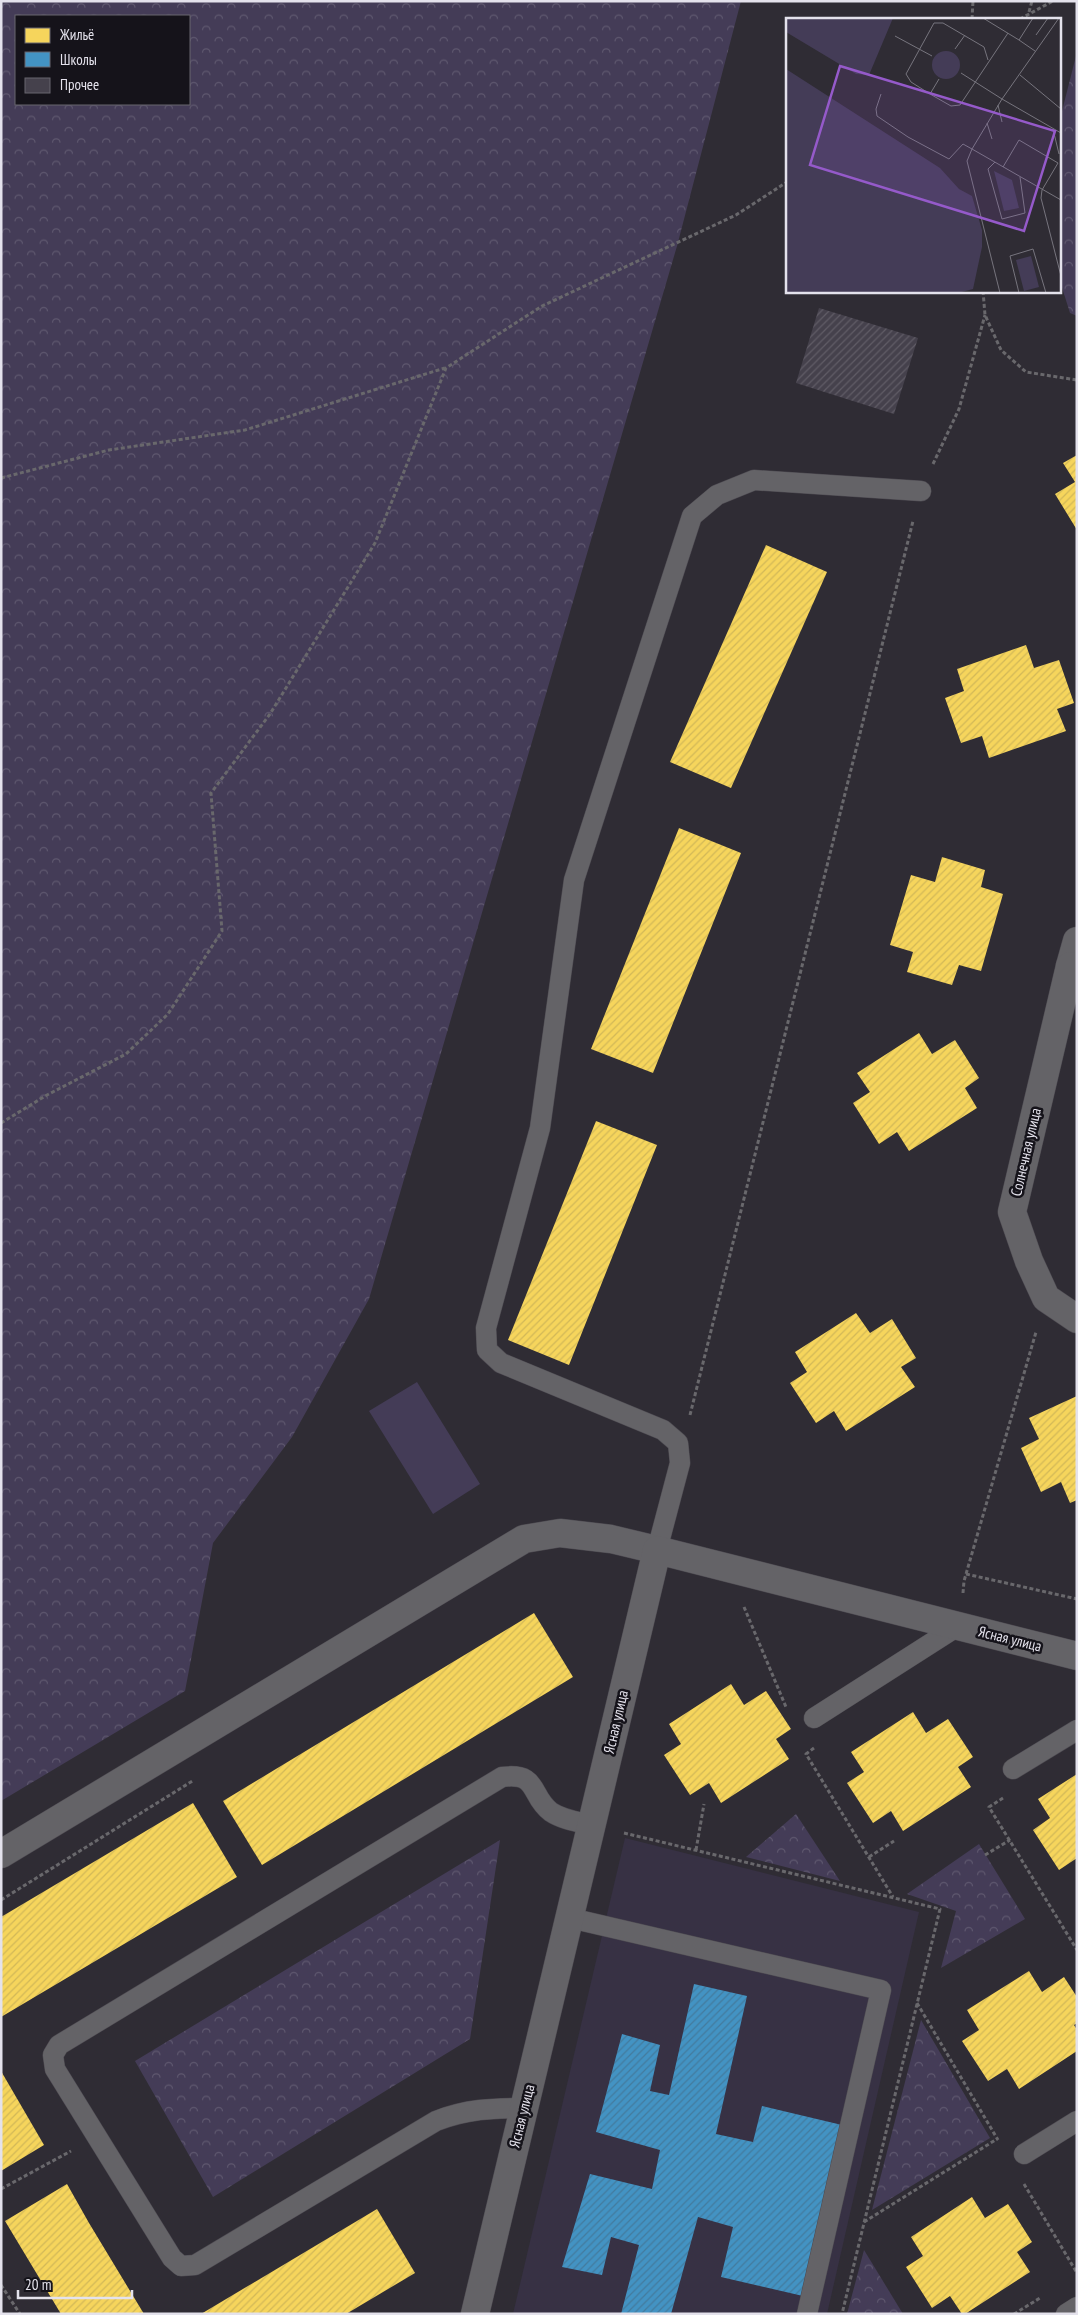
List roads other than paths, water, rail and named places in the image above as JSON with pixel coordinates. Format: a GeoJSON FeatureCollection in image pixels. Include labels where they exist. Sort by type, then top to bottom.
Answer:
{"type":"FeatureCollection","features":[{"type":"Feature","properties":{"kind":"street","name":"Солнечная улица"},"geometry":{"type":"LineString","coordinates":[[1074,958],[1012,1212],[1029,1261],[1046,1298],[1077,1319]]}},
{"type":"Feature","properties":{"kind":"street"},"geometry":{"type":"LineString","coordinates":[[1,1854],[524,1539],[560,1533],[611,1539],[657,1550]]}},
{"type":"Feature","properties":{"kind":"street","name":"Ясная улица"},"geometry":{"type":"LineString","coordinates":[[475,2314],[657,1550],[1077,1656]]}},
{"type":"Feature","properties":{"kind":"lane"},"geometry":{"type":"LineString","coordinates":[[657,1550],[680,1463],[678,1443],[664,1430],[500,1363],[487,1350],[486,1328],[540,1128],[574,880],[692,516],[717,494],[754,480],[921,491]]}},
{"type":"Feature","properties":{"kind":"lane"},"geometry":{"type":"LineString","coordinates":[[814,1718],[958,1626]]}},
{"type":"Feature","properties":{"kind":"lane"},"geometry":{"type":"LineString","coordinates":[[1013,1769],[1077,1730]]}},
{"type":"Feature","properties":{"kind":"lane"},"geometry":{"type":"LineString","coordinates":[[524,2108],[479,2109],[457,2113],[436,2121],[195,2265],[181,2266],[172,2258],[55,2069],[53,2055],[60,2045],[502,1777],[517,1775],[529,1781],[550,1812],[592,1825]]}},
{"type":"Feature","properties":{"kind":"lane"},"geometry":{"type":"LineString","coordinates":[[570,1918],[881,1990],[807,2314]]}},
{"type":"Feature","properties":{"kind":"lane"},"geometry":{"type":"LineString","coordinates":[[1024,2154],[1077,2121]]}},
{"type":"Feature","properties":{"kind":"lane"},"geometry":{"type":"LineString","coordinates":[[1066,2314],[1077,2308]]}}]}
